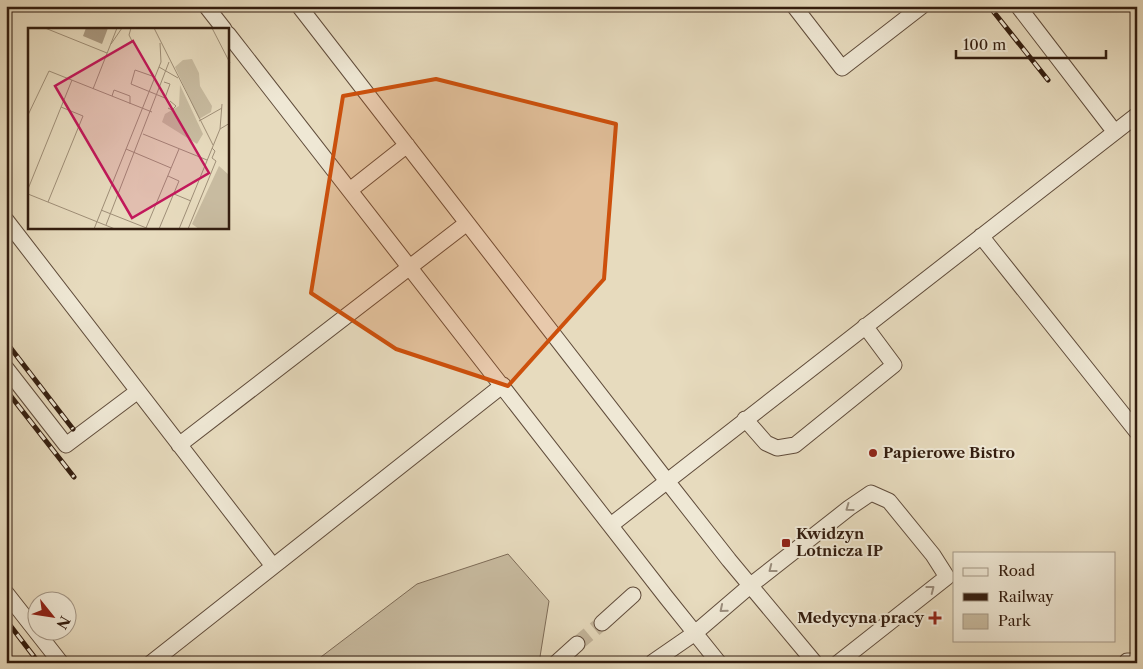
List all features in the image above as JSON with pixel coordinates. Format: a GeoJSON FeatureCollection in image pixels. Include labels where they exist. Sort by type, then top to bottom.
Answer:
{"type":"FeatureCollection","features":[{"type":"Feature","properties":{"kind":"lane"},"geometry":{"type":"LineString","coordinates":[[206,6],[223,28]]}},
{"type":"Feature","properties":{"kind":"lane"},"geometry":{"type":"LineString","coordinates":[[299,6],[667,481],[815,663]]}},
{"type":"Feature","properties":{"kind":"lane"},"geometry":{"type":"LineString","coordinates":[[794,6],[842,68],[922,6]]}},
{"type":"Feature","properties":{"kind":"lane"},"geometry":{"type":"LineString","coordinates":[[1018,6],[1114,131]]}},
{"type":"Feature","properties":{"kind":"lane"},"geometry":{"type":"LineString","coordinates":[[229,35],[720,663]]}},
{"type":"Feature","properties":{"kind":"lane"},"geometry":{"type":"LineString","coordinates":[[611,524],[1137,114]]}},
{"type":"Feature","properties":{"kind":"lane"},"geometry":{"type":"LineString","coordinates":[[350,190],[407,145]]}},
{"type":"Feature","properties":{"kind":"lane"},"geometry":{"type":"LineString","coordinates":[[6,220],[273,566]]}},
{"type":"Feature","properties":{"kind":"lane"},"geometry":{"type":"LineString","coordinates":[[179,445],[467,223]]}},
{"type":"Feature","properties":{"kind":"lane"},"geometry":{"type":"LineString","coordinates":[[981,236],[1137,432]]}},
{"type":"Feature","properties":{"kind":"lane"},"geometry":{"type":"LineString","coordinates":[[745,419],[766,443],[777,448],[795,445],[894,365],[865,326]]}},
{"type":"Feature","properties":{"kind":"lane"},"geometry":{"type":"LineString","coordinates":[[6,368],[66,445],[138,392]]}},
{"type":"Feature","properties":{"kind":"lane"},"geometry":{"type":"LineString","coordinates":[[151,663],[503,385]]}},
{"type":"Feature","properties":{"kind":"lane"},"geometry":{"type":"LineString","coordinates":[[653,662],[695,633],[751,585],[871,493],[888,501],[933,555],[947,576],[838,663]]}},
{"type":"Feature","properties":{"kind":"lane"},"geometry":{"type":"LineString","coordinates":[[6,593],[61,663]]}},
{"type":"Feature","properties":{"kind":"lane"},"geometry":{"type":"LineString","coordinates":[[602,622],[633,595]]}},
{"type":"Feature","properties":{"kind":"lane"},"geometry":{"type":"LineString","coordinates":[[556,663],[577,644]]}},
{"type":"Feature","properties":{"kind":"highlighted area"},"geometry":{"type":"Polygon","coordinates":[[[436,79],[616,124],[604,279],[508,386],[396,349],[311,293],[343,96],[436,79]]]}},
{"type":"Feature","properties":{"kind":"green space"},"geometry":{"type":"Polygon","coordinates":[[[508,554],[549,601],[539,663],[313,663],[417,584],[508,554]]]}},
{"type":"Feature","properties":{"kind":"tunnel"},"geometry":{"type":"LineString","coordinates":[[577,644],[602,623]]}},
{"type":"Feature","properties":{"kind":"railway"},"geometry":{"type":"LineString","coordinates":[[989,6],[1048,80]]}},
{"type":"Feature","properties":{"kind":"railway"},"geometry":{"type":"LineString","coordinates":[[6,342],[73,429]]}},
{"type":"Feature","properties":{"kind":"railway"},"geometry":{"type":"LineString","coordinates":[[6,390],[74,477]]}},
{"type":"Feature","properties":{"kind":"railway"},"geometry":{"type":"LineString","coordinates":[[6,620],[39,663]]}},
{"type":"Feature","properties":{"kind":"railway"},"geometry":{"type":"LineString","coordinates":[[6,659],[9,663]]}},
{"type":"Feature","properties":{"kind":"place","name":"Papierowe Bistro"},"geometry":{"type":"Point","coordinates":[873,453]}},
{"type":"Feature","properties":{"kind":"place","name":"Kwidzyn Lotnicza IP"},"geometry":{"type":"Point","coordinates":[786,543]}},
{"type":"Feature","properties":{"kind":"place","name":"Medycyna pracy"},"geometry":{"type":"Point","coordinates":[935,618]}}]}
